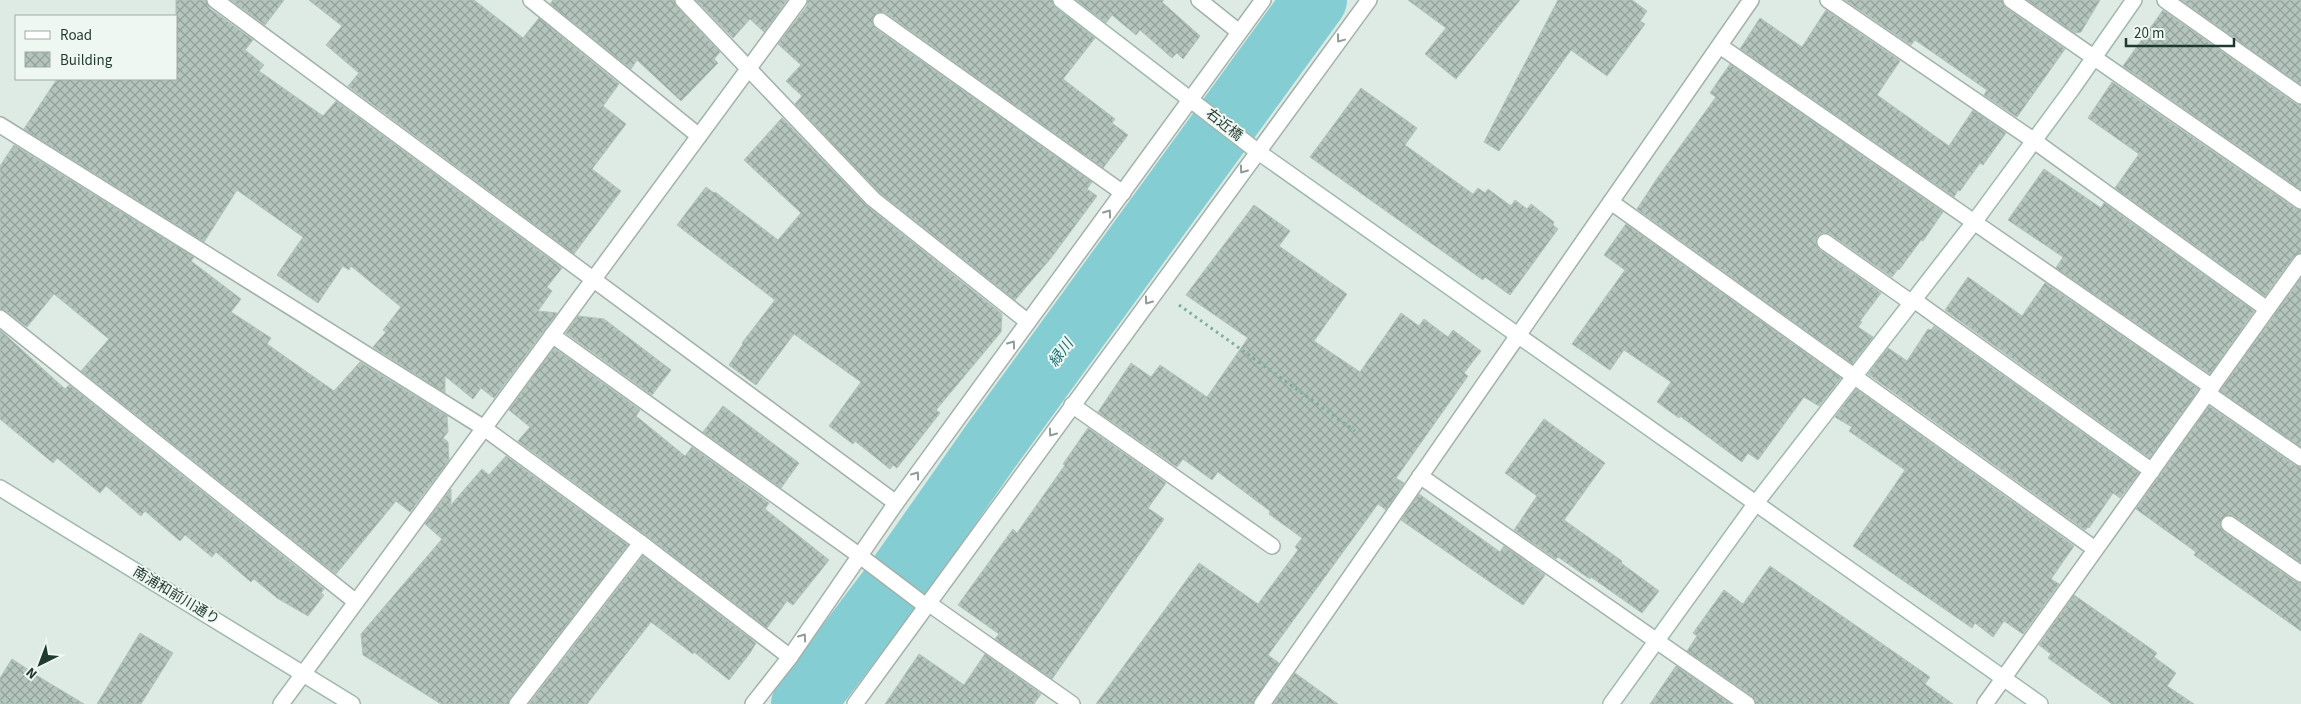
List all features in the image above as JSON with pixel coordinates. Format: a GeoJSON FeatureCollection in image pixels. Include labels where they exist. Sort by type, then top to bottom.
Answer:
{"type":"FeatureCollection","features":[{"type":"Feature","properties":{"kind":"street"},"geometry":{"type":"LineString","coordinates":[[215,0],[896,502]]}},
{"type":"Feature","properties":{"kind":"street"},"geometry":{"type":"LineString","coordinates":[[531,0],[699,136]]}},
{"type":"Feature","properties":{"kind":"street"},"geometry":{"type":"LineString","coordinates":[[684,0],[873,200],[1028,322]]}},
{"type":"Feature","properties":{"kind":"street"},"geometry":{"type":"LineString","coordinates":[[282,704],[799,0]]}},
{"type":"Feature","properties":{"kind":"street","name":"右近橋"},"geometry":{"type":"LineString","coordinates":[[1061,0],[1256,150],[2040,704]]}},
{"type":"Feature","properties":{"kind":"street"},"geometry":{"type":"LineString","coordinates":[[1199,0],[1239,32]]}},
{"type":"Feature","properties":{"kind":"street"},"geometry":{"type":"LineString","coordinates":[[753,704],[790,657],[896,502],[1192,101],[1263,0]]}},
{"type":"Feature","properties":{"kind":"street"},"geometry":{"type":"LineString","coordinates":[[855,704],[1256,150],[1369,0]]}},
{"type":"Feature","properties":{"kind":"street"},"geometry":{"type":"LineString","coordinates":[[1262,704],[1751,0]]}},
{"type":"Feature","properties":{"kind":"street"},"geometry":{"type":"LineString","coordinates":[[1828,0],[2034,140],[2267,309]]}},
{"type":"Feature","properties":{"kind":"street"},"geometry":{"type":"LineString","coordinates":[[2011,0],[2301,201]]}},
{"type":"Feature","properties":{"kind":"street"},"geometry":{"type":"LineString","coordinates":[[1612,704],[1756,503],[1975,221],[2134,0]]}},
{"type":"Feature","properties":{"kind":"street"},"geometry":{"type":"LineString","coordinates":[[2165,0],[2301,96]]}},
{"type":"Feature","properties":{"kind":"street"},"geometry":{"type":"LineString","coordinates":[[882,21],[1123,193]]}},
{"type":"Feature","properties":{"kind":"street"},"geometry":{"type":"LineString","coordinates":[[1720,46],[1975,221],[2301,458]]}},
{"type":"Feature","properties":{"kind":"street"},"geometry":{"type":"LineString","coordinates":[[0,126],[484,428],[641,542],[790,657]]}},
{"type":"Feature","properties":{"kind":"street"},"geometry":{"type":"LineString","coordinates":[[1611,202],[2095,549]]}},
{"type":"Feature","properties":{"kind":"street"},"geometry":{"type":"LineString","coordinates":[[1825,242],[2152,471]]}},
{"type":"Feature","properties":{"kind":"street"},"geometry":{"type":"LineString","coordinates":[[1985,704],[2301,262]]}},
{"type":"Feature","properties":{"kind":"street"},"geometry":{"type":"LineString","coordinates":[[0,318],[356,602]]}},
{"type":"Feature","properties":{"kind":"street"},"geometry":{"type":"LineString","coordinates":[[552,336],[927,604],[1072,704]]}},
{"type":"Feature","properties":{"kind":"street"},"geometry":{"type":"LineString","coordinates":[[1072,405],[1272,546]]}},
{"type":"Feature","properties":{"kind":"street"},"geometry":{"type":"LineString","coordinates":[[1420,476],[1746,704]]}},
{"type":"Feature","properties":{"kind":"street","name":"南浦和前川通り"},"geometry":{"type":"LineString","coordinates":[[0,488],[352,704]]}},
{"type":"Feature","properties":{"kind":"street"},"geometry":{"type":"LineString","coordinates":[[2229,524],[2301,574]]}},
{"type":"Feature","properties":{"kind":"street"},"geometry":{"type":"LineString","coordinates":[[517,704],[641,542]]}},
{"type":"Feature","properties":{"kind":"path"},"geometry":{"type":"LineString","coordinates":[[1156,289],[1355,431]]}},
{"type":"Feature","properties":{"kind":"building"},"geometry":{"type":"Polygon","coordinates":[[[176,0],[206,0],[209,8],[253,40],[245,50],[264,65],[259,71],[323,116],[336,101],[562,268],[547,287],[552,291],[538,311],[557,313],[494,398],[481,388],[473,399],[445,376],[445,393],[373,347],[386,332],[383,330],[401,307],[351,266],[349,270],[343,266],[318,303],[277,275],[303,237],[237,190],[204,242],[24,129],[56,80],[178,80],[178,15],[176,15],[176,0]]]}},
{"type":"Feature","properties":{"kind":"building"},"geometry":{"type":"Polygon","coordinates":[[[231,0],[284,0],[265,25],[231,0]]]}},
{"type":"Feature","properties":{"kind":"building"},"geometry":{"type":"Polygon","coordinates":[[[309,0],[474,0],[523,38],[539,18],[619,84],[603,106],[626,124],[592,169],[621,191],[574,254],[348,86],[359,73],[326,45],[342,26],[309,0]]]}},
{"type":"Feature","properties":{"kind":"building"},"geometry":{"type":"Polygon","coordinates":[[[553,0],[674,0],[676,6],[720,52],[714,59],[718,63],[681,101],[637,60],[631,69],[550,4],[553,0]]]}},
{"type":"Feature","properties":{"kind":"building"},"geometry":{"type":"Polygon","coordinates":[[[696,0],[787,0],[764,32],[750,19],[733,38],[696,0]]]}},
{"type":"Feature","properties":{"kind":"building"},"geometry":{"type":"Polygon","coordinates":[[[808,0],[1052,0],[1055,7],[1095,38],[1063,79],[1115,119],[1112,123],[1128,135],[1103,168],[886,13],[878,12],[872,20],[876,29],[1092,182],[1087,189],[1097,196],[1051,258],[1015,300],[879,192],[795,104],[802,96],[786,81],[801,65],[778,44],[807,6],[808,0]]]}},
{"type":"Feature","properties":{"kind":"building"},"geometry":{"type":"Polygon","coordinates":[[[1076,0],[1164,0],[1162,2],[1200,36],[1183,59],[1177,53],[1172,58],[1140,30],[1136,35],[1112,15],[1106,23],[1076,0]]]}},
{"type":"Feature","properties":{"kind":"building"},"geometry":{"type":"Polygon","coordinates":[[[1408,0],[1520,0],[1456,79],[1425,54],[1446,28],[1408,0]]]}},
{"type":"Feature","properties":{"kind":"building"},"geometry":{"type":"Polygon","coordinates":[[[1558,0],[1632,0],[1647,11],[1640,21],[1645,24],[1607,76],[1571,50],[1499,151],[1484,142],[1558,0]]]}},
{"type":"Feature","properties":{"kind":"building"},"geometry":{"type":"Polygon","coordinates":[[[1845,0],[2002,0],[2006,8],[2065,49],[2017,117],[1984,95],[1987,90],[1915,40],[1911,45],[1845,0]]]}},
{"type":"Feature","properties":{"kind":"building"},"geometry":{"type":"Polygon","coordinates":[[[2027,0],[2100,0],[2081,32],[2075,33],[2027,0]]]}},
{"type":"Feature","properties":{"kind":"building"},"geometry":{"type":"Polygon","coordinates":[[[2181,0],[2301,0],[2301,85],[2181,0]]]}},
{"type":"Feature","properties":{"kind":"building"},"geometry":{"type":"Polygon","coordinates":[[[1826,10],[1900,61],[1877,95],[1949,146],[1973,110],[2006,133],[1983,165],[1980,163],[1954,197],[1740,49],[1760,18],[1802,47],[1826,10]]]}},
{"type":"Feature","properties":{"kind":"building"},"geometry":{"type":"Polygon","coordinates":[[[2163,10],[2296,104],[2301,105],[2301,190],[2123,66],[2163,10]]]}},
{"type":"Feature","properties":{"kind":"building"},"geometry":{"type":"Polygon","coordinates":[[[1730,64],[1943,212],[1923,241],[1921,240],[1892,277],[1830,234],[1822,233],[1817,237],[1816,245],[1820,250],[1881,293],[1860,321],[1862,322],[1858,327],[1873,337],[1852,364],[1637,209],[1716,97],[1710,93],[1730,64]]]}},
{"type":"Feature","properties":{"kind":"building"},"geometry":{"type":"Polygon","coordinates":[[[2112,82],[2296,209],[2301,210],[2301,253],[2293,257],[2265,296],[2115,188],[2139,154],[2088,118],[2112,82]]]}},
{"type":"Feature","properties":{"kind":"building"},"geometry":{"type":"Polygon","coordinates":[[[1361,88],[1417,128],[1405,145],[1473,194],[1478,188],[1485,193],[1488,189],[1511,206],[1515,200],[1527,209],[1531,204],[1554,222],[1553,225],[1558,229],[1510,295],[1485,277],[1483,280],[1310,157],[1361,88]]]}},
{"type":"Feature","properties":{"kind":"building"},"geometry":{"type":"Polygon","coordinates":[[[782,118],[867,206],[1002,314],[1001,332],[936,410],[940,413],[897,468],[893,465],[890,469],[855,441],[853,444],[829,426],[861,382],[794,334],[756,385],[729,365],[742,343],[775,300],[677,225],[706,187],[778,240],[801,213],[744,160],[782,118]]]}},
{"type":"Feature","properties":{"kind":"building"},"geometry":{"type":"Polygon","coordinates":[[[14,145],[194,257],[191,261],[241,299],[231,312],[271,338],[267,344],[334,391],[360,362],[447,416],[448,432],[443,438],[448,442],[449,460],[410,512],[396,501],[336,574],[81,371],[109,339],[54,294],[27,327],[6,311],[0,309],[0,166],[14,145]]]}},
{"type":"Feature","properties":{"kind":"building"},"geometry":{"type":"Polygon","coordinates":[[[2044,169],[2101,208],[2104,203],[2254,311],[2210,374],[2056,268],[2063,257],[2008,220],[2044,169]]]}},
{"type":"Feature","properties":{"kind":"building"},"geometry":{"type":"Polygon","coordinates":[[[1254,205],[1290,231],[1279,246],[1347,294],[1314,341],[1360,372],[1401,313],[1419,326],[1424,319],[1448,337],[1453,330],[1481,351],[1464,373],[1468,376],[1396,478],[1404,483],[1386,510],[1378,504],[1268,655],[1279,663],[1253,704],[1096,704],[1199,563],[1258,604],[1298,550],[1295,547],[1302,538],[1269,514],[1270,511],[1218,472],[1212,480],[1183,459],[1177,467],[1098,412],[1131,363],[1151,377],[1160,365],[1207,397],[1248,338],[1186,295],[1254,205]]]}},
{"type":"Feature","properties":{"kind":"building"},"geometry":{"type":"Polygon","coordinates":[[[1626,224],[1841,378],[1819,406],[1804,397],[1758,460],[1748,453],[1742,462],[1680,416],[1679,418],[1657,402],[1671,382],[1624,350],[1610,370],[1572,344],[1625,270],[1604,255],[1626,224]]]}},
{"type":"Feature","properties":{"kind":"building"},"geometry":{"type":"Polygon","coordinates":[[[1968,277],[2022,316],[2045,283],[2199,389],[2150,458],[1945,310],[1968,277]]]}},
{"type":"Feature","properties":{"kind":"building"},"geometry":{"type":"Polygon","coordinates":[[[2301,278],[2301,447],[2220,391],[2301,278]]]}},
{"type":"Feature","properties":{"kind":"building"},"geometry":{"type":"Polygon","coordinates":[[[578,316],[604,319],[671,370],[652,395],[566,333],[578,316]]]}},
{"type":"Feature","properties":{"kind":"building"},"geometry":{"type":"Polygon","coordinates":[[[1934,326],[2139,473],[2120,498],[2113,493],[2089,528],[2085,530],[1868,374],[1888,348],[1907,361],[1928,329],[1931,330],[1934,326]]]}},
{"type":"Feature","properties":{"kind":"building"},"geometry":{"type":"Polygon","coordinates":[[[0,330],[65,389],[69,385],[324,589],[321,593],[324,595],[308,616],[277,598],[254,579],[251,582],[216,552],[212,557],[185,535],[180,541],[145,511],[141,516],[106,486],[100,493],[57,458],[53,463],[0,419],[0,330]]]}},
{"type":"Feature","properties":{"kind":"building"},"geometry":{"type":"Polygon","coordinates":[[[554,348],[640,410],[636,416],[685,456],[692,447],[769,503],[765,509],[829,560],[793,605],[787,601],[767,628],[647,536],[518,441],[530,427],[509,410],[554,348]]]}},
{"type":"Feature","properties":{"kind":"building"},"geometry":{"type":"Polygon","coordinates":[[[1856,389],[2074,546],[2051,579],[2059,584],[2023,634],[2004,621],[1993,637],[1975,623],[1972,628],[1853,546],[1905,470],[1849,431],[1852,427],[1835,417],[1856,389]]]}},
{"type":"Feature","properties":{"kind":"building"},"geometry":{"type":"Polygon","coordinates":[[[723,406],[799,463],[781,488],[703,432],[723,406]]]}},
{"type":"Feature","properties":{"kind":"building"},"geometry":{"type":"Polygon","coordinates":[[[2209,406],[2296,466],[2301,467],[2301,563],[2234,516],[2225,516],[2220,524],[2224,532],[2296,582],[2301,583],[2301,631],[2194,555],[2196,552],[2136,509],[2209,406]]]}},
{"type":"Feature","properties":{"kind":"building"},"geometry":{"type":"Polygon","coordinates":[[[1544,419],[1605,463],[1564,520],[1622,561],[1621,563],[1659,591],[1642,613],[1591,577],[1590,579],[1558,557],[1556,559],[1514,530],[1537,496],[1505,473],[1544,419]]]}},
{"type":"Feature","properties":{"kind":"building"},"geometry":{"type":"Polygon","coordinates":[[[1088,428],[1166,483],[1148,508],[1164,519],[1052,679],[995,639],[999,634],[958,605],[1013,529],[1017,533],[1065,465],[1063,464],[1088,428]]]}},
{"type":"Feature","properties":{"kind":"building"},"geometry":{"type":"Polygon","coordinates":[[[506,456],[628,545],[510,698],[508,704],[441,704],[363,655],[361,634],[442,539],[425,524],[451,489],[451,505],[482,469],[489,475],[506,456]]]}},
{"type":"Feature","properties":{"kind":"building"},"geometry":{"type":"Polygon","coordinates":[[[1419,494],[1500,552],[1504,546],[1545,575],[1523,605],[1401,520],[1419,494]]]}},
{"type":"Feature","properties":{"kind":"building"},"geometry":{"type":"Polygon","coordinates":[[[643,556],[756,643],[750,653],[729,680],[694,652],[693,654],[651,622],[587,704],[529,704],[643,556]]]}},
{"type":"Feature","properties":{"kind":"building"},"geometry":{"type":"Polygon","coordinates":[[[1770,566],[1930,677],[1925,684],[1953,704],[1756,704],[1752,696],[1687,651],[1697,636],[1693,633],[1724,590],[1743,604],[1770,566]]]}},
{"type":"Feature","properties":{"kind":"building"},"geometry":{"type":"Polygon","coordinates":[[[2074,595],[2157,653],[2154,657],[2176,673],[2167,686],[2194,704],[2112,704],[2048,658],[2051,654],[2039,645],[2074,595]]]}},
{"type":"Feature","properties":{"kind":"building"},"geometry":{"type":"Polygon","coordinates":[[[140,633],[173,653],[141,704],[97,704],[140,633]]]}},
{"type":"Feature","properties":{"kind":"building"},"geometry":{"type":"Polygon","coordinates":[[[919,654],[964,685],[985,654],[1041,694],[1034,704],[885,704],[919,654]]]}},
{"type":"Feature","properties":{"kind":"building"},"geometry":{"type":"Polygon","coordinates":[[[12,659],[84,704],[0,704],[0,678],[12,659]]]}},
{"type":"Feature","properties":{"kind":"building"},"geometry":{"type":"Polygon","coordinates":[[[1676,666],[1731,704],[1650,704],[1676,666]]]}},
{"type":"Feature","properties":{"kind":"building"},"geometry":{"type":"Polygon","coordinates":[[[1295,673],[1338,704],[1273,704],[1295,673]]]}},
{"type":"Feature","properties":{"kind":"waterway","name":"緑川"},"geometry":{"type":"LineString","coordinates":[[803,704],[899,577],[993,443],[1315,0]]}}]}
